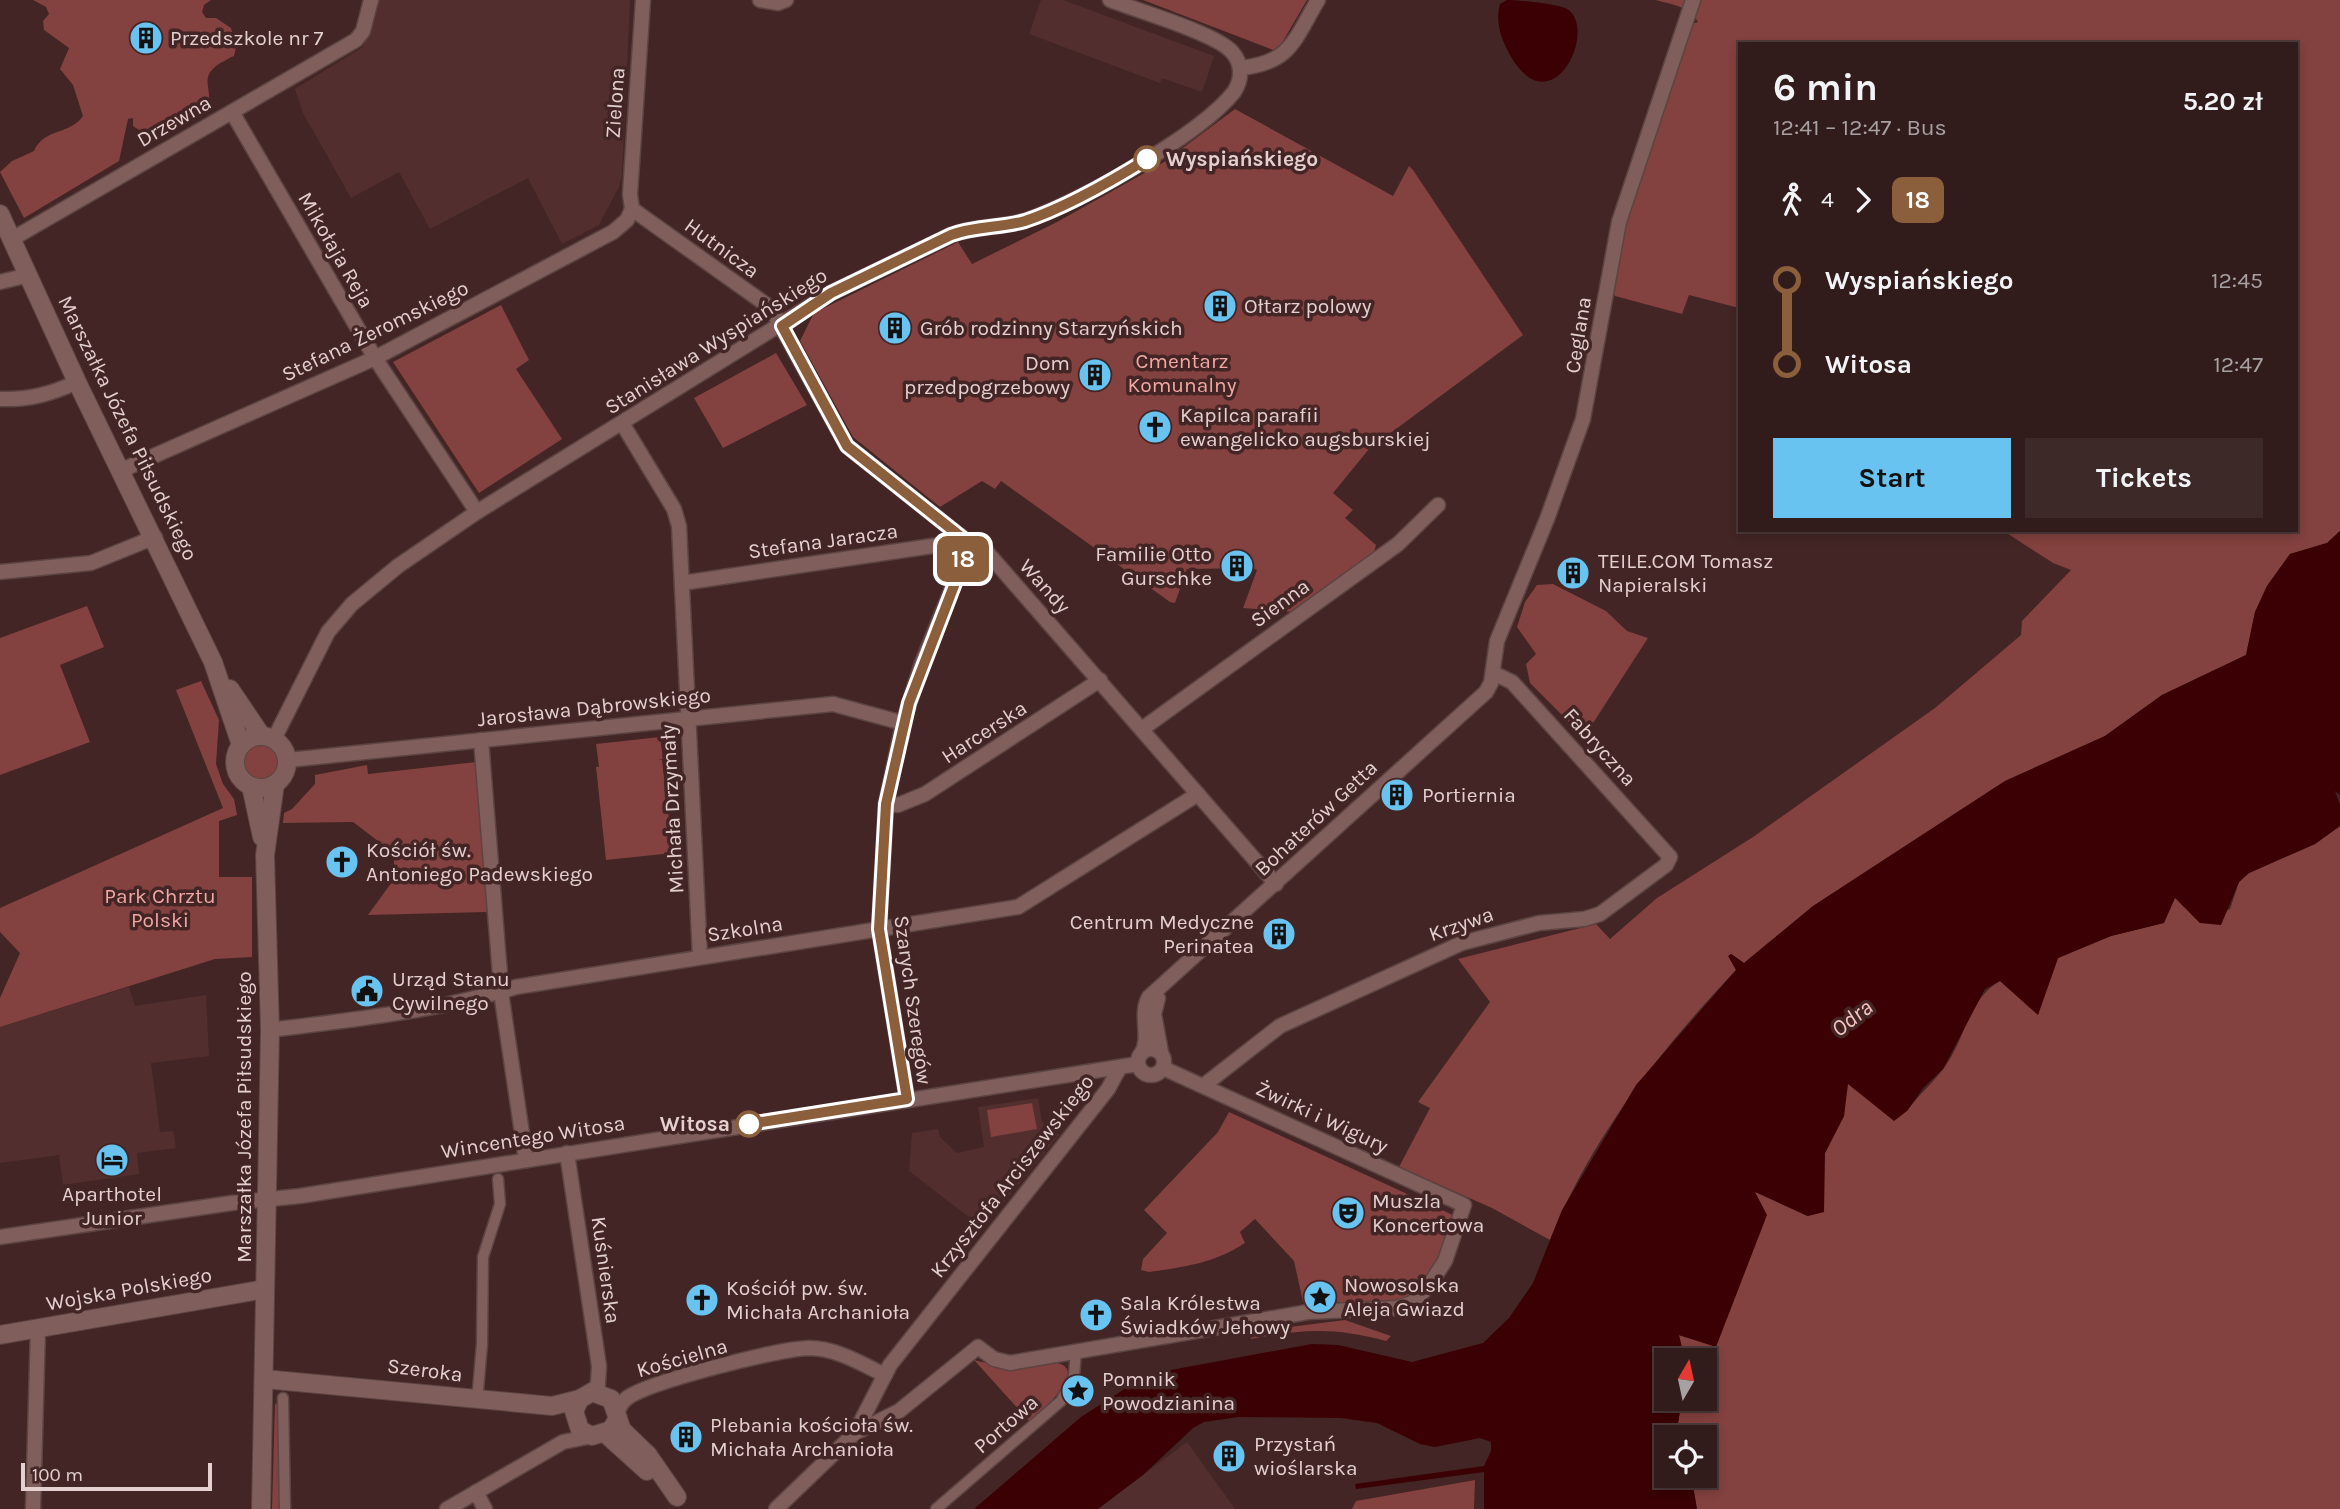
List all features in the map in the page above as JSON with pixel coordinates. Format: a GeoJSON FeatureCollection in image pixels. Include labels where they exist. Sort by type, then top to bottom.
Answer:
{"type":"FeatureCollection","features":[{"type":"Feature","properties":{"kind":"street","name":"Drzewna"},"geometry":{"type":"LineString","coordinates":[[12,239],[356,40],[363,31],[371,0]]}},
{"type":"Feature","properties":{"kind":"street","name":"Zielona"},"geometry":{"type":"LineString","coordinates":[[632,209],[629,194],[643,0]]}},
{"type":"Feature","properties":{"kind":"street"},"geometry":{"type":"LineString","coordinates":[[760,0],[782,3],[786,0]]}},
{"type":"Feature","properties":{"kind":"street"},"geometry":{"type":"LineString","coordinates":[[1110,0],[1222,44],[1235,56],[1240,68],[1263,65],[1282,56],[1318,0]]}},
{"type":"Feature","properties":{"kind":"street","name":"Ceglana"},"geometry":{"type":"LineString","coordinates":[[1493,673],[1497,641],[1548,519],[1583,419],[1619,222],[1693,0]]}},
{"type":"Feature","properties":{"kind":"street","name":"Stanisława Wyspiańskiego"},"geometry":{"type":"LineString","coordinates":[[267,737],[321,642],[352,604],[398,566],[477,512],[782,326],[831,293],[951,235],[1027,220],[1118,177],[1170,144],[1229,98],[1240,80],[1240,68]]}},
{"type":"Feature","properties":{"kind":"street","name":"Mikołaja Reja"},"geometry":{"type":"LineString","coordinates":[[232,112],[375,358],[477,512]]}},
{"type":"Feature","properties":{"kind":"street","name":"Hutnicza"},"geometry":{"type":"LineString","coordinates":[[632,209],[771,308],[782,326]]}},
{"type":"Feature","properties":{"kind":"street","name":"Stefana Żeromskiego"},"geometry":{"type":"LineString","coordinates":[[122,470],[375,358],[613,232],[627,220],[632,209]]}},
{"type":"Feature","properties":{"kind":"street","name":"Marszałka Józefa Piłsudskiego"},"geometry":{"type":"LineString","coordinates":[[0,214],[77,382],[214,662],[241,745]]}},
{"type":"Feature","properties":{"kind":"street"},"geometry":{"type":"LineString","coordinates":[[0,282],[29,275]]}},
{"type":"Feature","properties":{"kind":"street","name":"Wandy"},"geometry":{"type":"LineString","coordinates":[[782,326],[847,446],[970,544],[986,551],[1276,884]]}},
{"type":"Feature","properties":{"kind":"street"},"geometry":{"type":"LineString","coordinates":[[0,399],[24,400],[49,394],[77,382]]}},
{"type":"Feature","properties":{"kind":"street","name":"Michała Drzymały"},"geometry":{"type":"LineString","coordinates":[[622,423],[677,517],[700,957]]}},
{"type":"Feature","properties":{"kind":"street","name":"Sienna"},"geometry":{"type":"LineString","coordinates":[[1142,729],[1398,544],[1438,505]]}},
{"type":"Feature","properties":{"kind":"street"},"geometry":{"type":"LineString","coordinates":[[0,572],[91,563],[155,537]]}},
{"type":"Feature","properties":{"kind":"street","name":"Stefana Jaracza"},"geometry":{"type":"LineString","coordinates":[[682,583],[939,545],[970,544]]}},
{"type":"Feature","properties":{"kind":"street","name":"Szarych Szeregów"},"geometry":{"type":"LineString","coordinates":[[907,1099],[879,929],[886,804],[903,723],[922,663],[970,544]]}},
{"type":"Feature","properties":{"kind":"street","name":"Marszałka Józefa Piłsudskiego"},"geometry":{"type":"LineString","coordinates":[[214,662],[267,737]]}},
{"type":"Feature","properties":{"kind":"street","name":"Fabryczna"},"geometry":{"type":"LineString","coordinates":[[1493,673],[1512,682],[1670,857]]}},
{"type":"Feature","properties":{"kind":"street","name":"Bohaterów Getta"},"geometry":{"type":"LineString","coordinates":[[1140,1058],[1146,1045],[1145,1005],[1149,997],[1161,990],[1486,692],[1493,673]]}},
{"type":"Feature","properties":{"kind":"street","name":"Harcerska"},"geometry":{"type":"LineString","coordinates":[[886,804],[898,805],[925,794],[1100,680]]}},
{"type":"Feature","properties":{"kind":"street","name":"Jarosława Dąbrowskiego"},"geometry":{"type":"LineString","coordinates":[[288,760],[840,704],[903,723]]}},
{"type":"Feature","properties":{"kind":"street"},"geometry":{"type":"LineString","coordinates":[[252,737],[267,737],[285,751],[288,760],[282,777],[275,784],[267,787],[251,786],[238,774],[235,766],[241,745],[252,737]]}},
{"type":"Feature","properties":{"kind":"street"},"geometry":{"type":"LineString","coordinates":[[481,740],[501,992],[526,1160]]}},
{"type":"Feature","properties":{"kind":"street","name":"Marszałka Józefa Piłsudskiego"},"geometry":{"type":"LineString","coordinates":[[261,1509],[270,1030],[265,855],[275,784]]}},
{"type":"Feature","properties":{"kind":"street","name":"Marszałka Józefa Piłsudskiego"},"geometry":{"type":"LineString","coordinates":[[251,786],[265,855]]}},
{"type":"Feature","properties":{"kind":"street","name":"Szkolna"},"geometry":{"type":"LineString","coordinates":[[270,1030],[319,1024],[700,957],[1018,908],[1198,794]]}},
{"type":"Feature","properties":{"kind":"street","name":"Krzywa"},"geometry":{"type":"LineString","coordinates":[[1203,1086],[1280,1026],[1462,943],[1539,923],[1584,919],[1600,914],[1666,865],[1670,857]]}},
{"type":"Feature","properties":{"kind":"street"},"geometry":{"type":"LineString","coordinates":[[1161,990],[1154,1014],[1161,1052],[1163,1068],[1157,1074],[1142,1072],[1140,1058],[1149,1049],[1161,1052]]}},
{"type":"Feature","properties":{"kind":"street","name":"Wincentego Witosa"},"geometry":{"type":"LineString","coordinates":[[0,1237],[526,1160],[1120,1067],[1140,1058]]}},
{"type":"Feature","properties":{"kind":"street","name":"Krzysztofa Arciszewskiego"},"geometry":{"type":"LineString","coordinates":[[855,1433],[885,1376],[1108,1089],[1120,1067]]}},
{"type":"Feature","properties":{"kind":"street","name":"Żwirki i Wigury"},"geometry":{"type":"LineString","coordinates":[[1076,1352],[1308,1312],[1396,1308],[1412,1303],[1428,1287],[1445,1261],[1464,1205],[1163,1068]]}},
{"type":"Feature","properties":{"kind":"street","name":"Kuśnierska"},"geometry":{"type":"LineString","coordinates":[[567,1153],[599,1366],[598,1384],[586,1396]]}},
{"type":"Feature","properties":{"kind":"street"},"geometry":{"type":"LineString","coordinates":[[478,1390],[483,1334],[483,1256],[500,1204],[498,1179]]}},
{"type":"Feature","properties":{"kind":"street","name":"Wojska Polskiego"},"geometry":{"type":"LineString","coordinates":[[0,1335],[265,1289]]}},
{"type":"Feature","properties":{"kind":"street"},"geometry":{"type":"LineString","coordinates":[[33,1509],[38,1328]]}},
{"type":"Feature","properties":{"kind":"street"},"geometry":{"type":"LineString","coordinates":[[776,1509],[855,1433],[908,1404],[978,1347],[994,1359],[1010,1363],[1076,1352]]}},
{"type":"Feature","properties":{"kind":"street","name":"Kościelna"},"geometry":{"type":"LineString","coordinates":[[618,1414],[624,1400],[650,1387],[694,1373],[810,1348],[846,1357],[885,1376]]}},
{"type":"Feature","properties":{"kind":"street","name":"Portowa"},"geometry":{"type":"LineString","coordinates":[[936,1509],[1061,1401],[1074,1376],[1076,1352]]}},
{"type":"Feature","properties":{"kind":"street","name":"Szeroka"},"geometry":{"type":"LineString","coordinates":[[264,1379],[552,1406],[586,1396]]}},
{"type":"Feature","properties":{"kind":"street"},"geometry":{"type":"LineString","coordinates":[[563,1443],[586,1396],[606,1395],[618,1414],[622,1430],[648,1455],[682,1503]]}},
{"type":"Feature","properties":{"kind":"street"},"geometry":{"type":"LineString","coordinates":[[283,1398],[285,1509]]}},
{"type":"Feature","properties":{"kind":"street"},"geometry":{"type":"LineString","coordinates":[[447,1509],[563,1443],[599,1435],[618,1414]]}},
{"type":"Feature","properties":{"kind":"street"},"geometry":{"type":"LineString","coordinates":[[574,1418],[580,1430],[599,1435],[682,1503]]}},
{"type":"Feature","properties":{"kind":"street"},"geometry":{"type":"LineString","coordinates":[[476,1492],[485,1509]]}},
{"type":"Feature","properties":{"kind":"shaded area"},"geometry":{"type":"Polygon","coordinates":[[[377,0],[630,0],[622,175],[619,187],[599,225],[562,244],[528,178],[430,229],[399,172],[351,198],[303,113],[295,89],[363,47],[377,0]]]}},
{"type":"Feature","properties":{"kind":"shaded area"},"geometry":{"type":"Polygon","coordinates":[[[1041,0],[1063,0],[1214,56],[1202,92],[1162,78],[1160,83],[1029,34],[1041,0]]]}},
{"type":"Feature","properties":{"kind":"shaded area"},"geometry":{"type":"Polygon","coordinates":[[[129,987],[135,1006],[206,995],[209,1056],[151,1063],[160,1132],[173,1131],[176,1148],[137,1153],[139,1174],[63,1185],[59,1155],[0,1163],[0,1027],[129,987]]]}},
{"type":"Feature","properties":{"kind":"shaded area"},"geometry":{"type":"Polygon","coordinates":[[[1038,1098],[1042,1122],[1059,1135],[983,1228],[909,1171],[912,1133],[938,1129],[940,1137],[957,1153],[984,1147],[978,1107],[1038,1098]]]}},
{"type":"Feature","properties":{"kind":"shaded area"},"geometry":{"type":"Polygon","coordinates":[[[1187,1442],[1235,1509],[1098,1509],[1143,1475],[1187,1442]]]}},
{"type":"Feature","properties":{"kind":"green space"},"geometry":{"type":"Polygon","coordinates":[[[33,0],[211,0],[204,5],[202,12],[206,18],[216,18],[231,28],[236,47],[234,56],[220,63],[209,76],[209,102],[206,111],[180,125],[160,131],[141,131],[133,126],[133,118],[128,119],[119,161],[24,218],[0,172],[12,161],[34,151],[44,139],[78,122],[83,116],[73,85],[60,69],[69,48],[44,30],[43,21],[49,14],[46,7],[33,0]]]}},
{"type":"Feature","properties":{"kind":"green space"},"geometry":{"type":"Polygon","coordinates":[[[1143,0],[1307,0],[1279,48],[1273,50],[1143,0]]]}},
{"type":"Feature","properties":{"kind":"green space"},"geometry":{"type":"Polygon","coordinates":[[[1655,0],[2340,0],[2340,531],[2327,543],[2290,554],[2267,586],[2255,612],[2246,655],[2162,695],[2105,736],[2005,781],[1813,906],[1744,963],[1731,954],[1736,970],[1681,1031],[1630,1096],[1586,1166],[1550,1240],[1492,1208],[1399,1167],[1430,1108],[1418,1102],[1490,1002],[1458,959],[1596,924],[1610,939],[1657,898],[1753,837],[1935,708],[2021,635],[2022,621],[2071,570],[2053,563],[2005,532],[2298,532],[2298,42],[1738,42],[1738,308],[1689,295],[1682,314],[1615,296],[1613,291],[1625,223],[1692,24],[1698,22],[1690,12],[1655,0]]]}},
{"type":"Feature","properties":{"kind":"green space","name":"Cmentarz Komunalny"},"geometry":{"type":"Polygon","coordinates":[[[1235,109],[1393,196],[1409,166],[1523,335],[1369,449],[1333,493],[1353,510],[1345,518],[1376,545],[1373,556],[1294,612],[1243,608],[1257,570],[1253,568],[1187,569],[1175,603],[1170,602],[1001,481],[995,489],[982,481],[940,507],[853,437],[800,341],[814,313],[958,242],[972,264],[1057,222],[1164,162],[1235,109]]]}},
{"type":"Feature","properties":{"kind":"green space"},"geometry":{"type":"Polygon","coordinates":[[[501,305],[529,360],[516,369],[562,439],[479,493],[393,362],[501,305]]]}},
{"type":"Feature","properties":{"kind":"green space"},"geometry":{"type":"Polygon","coordinates":[[[776,353],[807,405],[723,448],[694,398],[776,353]]]}},
{"type":"Feature","properties":{"kind":"green space"},"geometry":{"type":"Polygon","coordinates":[[[1553,584],[1606,611],[1627,631],[1648,638],[1584,737],[1530,683],[1526,664],[1536,654],[1517,627],[1525,602],[1537,585],[1553,584]]]}},
{"type":"Feature","properties":{"kind":"green space"},"geometry":{"type":"Polygon","coordinates":[[[87,606],[104,647],[60,665],[90,742],[0,775],[0,638],[87,606]]]}},
{"type":"Feature","properties":{"kind":"green space","name":"Park Chrztu Polski"},"geometry":{"type":"Polygon","coordinates":[[[201,681],[219,720],[216,764],[223,784],[234,799],[237,815],[219,821],[219,877],[252,877],[252,957],[215,959],[0,1027],[0,998],[20,953],[0,932],[0,908],[223,808],[176,690],[201,681]]]}},
{"type":"Feature","properties":{"kind":"green space"},"geometry":{"type":"Polygon","coordinates":[[[660,737],[663,759],[658,760],[662,760],[673,853],[606,860],[596,744],[660,737]]]}},
{"type":"Feature","properties":{"kind":"green space"},"geometry":{"type":"Polygon","coordinates":[[[261,745],[273,750],[278,762],[273,774],[261,779],[249,774],[244,762],[249,750],[261,745]]]}},
{"type":"Feature","properties":{"kind":"green space"},"geometry":{"type":"Polygon","coordinates":[[[476,762],[487,912],[368,915],[394,879],[394,853],[353,822],[283,823],[284,813],[292,809],[315,784],[315,775],[367,765],[368,774],[476,762]]]}},
{"type":"Feature","properties":{"kind":"green space"},"geometry":{"type":"Polygon","coordinates":[[[2340,826],[2340,1509],[1697,1509],[1693,1488],[1717,1488],[1717,1425],[1678,1425],[1680,1411],[1717,1411],[1717,1348],[1682,1348],[1678,1335],[1716,1346],[1754,1191],[1807,1216],[1825,1153],[1844,1116],[1847,1083],[1907,1111],[1944,1068],[1981,998],[2000,981],[2038,1014],[2058,958],[2111,936],[2163,923],[2175,897],[2200,923],[2230,909],[2239,882],[2249,873],[2315,844],[2340,826]]]}},
{"type":"Feature","properties":{"kind":"green space"},"geometry":{"type":"Polygon","coordinates":[[[1032,1103],[1037,1129],[991,1137],[987,1110],[1032,1103]]]}},
{"type":"Feature","properties":{"kind":"green space"},"geometry":{"type":"Polygon","coordinates":[[[1229,1112],[1455,1216],[1448,1247],[1416,1293],[1402,1302],[1351,1307],[1336,1301],[1303,1302],[1294,1261],[1255,1219],[1240,1232],[1245,1243],[1234,1250],[1199,1263],[1149,1272],[1141,1270],[1143,1259],[1167,1233],[1144,1210],[1218,1132],[1229,1112]]]}},
{"type":"Feature","properties":{"kind":"green space"},"geometry":{"type":"Polygon","coordinates":[[[1345,1320],[1391,1336],[1386,1341],[1350,1333],[1319,1331],[1251,1339],[1250,1332],[1345,1320]]]}},
{"type":"Feature","properties":{"kind":"green space"},"geometry":{"type":"Polygon","coordinates":[[[974,1360],[1012,1367],[1057,1363],[1066,1367],[1068,1374],[1059,1392],[1030,1422],[974,1360]]]}},
{"type":"Feature","properties":{"kind":"green space"},"geometry":{"type":"Polygon","coordinates":[[[275,1403],[280,1408],[279,1509],[272,1509],[275,1403]]]}},
{"type":"Feature","properties":{"kind":"green space"},"geometry":{"type":"Polygon","coordinates":[[[1475,1480],[1474,1509],[1352,1509],[1356,1501],[1475,1480]]]}},
{"type":"Feature","properties":{"kind":"water"},"geometry":{"type":"Polygon","coordinates":[[[1507,0],[1550,4],[1566,9],[1577,23],[1573,55],[1565,69],[1553,79],[1540,82],[1525,75],[1510,55],[1498,18],[1500,4],[1507,0]]]}},
{"type":"Feature","properties":{"kind":"water","name":"Odra"},"geometry":{"type":"Polygon","coordinates":[[[2340,531],[2340,795],[2335,791],[2340,805],[2340,826],[2315,844],[2249,873],[2239,882],[2221,925],[2200,923],[2175,898],[2164,923],[2111,936],[2058,958],[2038,1015],[2000,981],[1985,989],[1943,1069],[1924,1087],[1907,1111],[1894,1121],[1848,1084],[1844,1116],[1825,1153],[1824,1212],[1808,1216],[1755,1192],[1767,1215],[1716,1347],[1679,1335],[1682,1348],[1654,1348],[1654,1411],[1680,1411],[1678,1425],[1654,1425],[1654,1488],[1693,1488],[1697,1509],[1484,1509],[1484,1472],[1356,1489],[1355,1484],[1484,1466],[1491,1451],[1491,1442],[1480,1438],[1435,1447],[1420,1444],[1377,1423],[1341,1418],[1238,1417],[1204,1422],[1193,1428],[1143,1475],[1098,1509],[974,1509],[1081,1417],[1134,1383],[1160,1372],[1312,1344],[1338,1345],[1412,1362],[1483,1343],[1509,1318],[1533,1283],[1562,1210],[1636,1085],[1736,970],[1728,956],[1731,954],[1744,963],[1813,906],[2005,781],[2105,736],[2162,695],[2246,655],[2255,612],[2267,586],[2290,554],[2327,543],[2340,531]]]}},
{"type":"Feature","properties":{"kind":"bus line","name":"18"},"geometry":{"type":"LineString","coordinates":[[749,1124],[907,1099],[879,929],[886,804],[909,703],[922,663],[970,544],[847,446],[782,326],[831,293],[951,235],[971,229],[1016,223],[1043,214],[1118,177],[1147,159]]}},
{"type":"Feature","properties":{"kind":"place","name":"Przedszkole nr 7"},"geometry":{"type":"Point","coordinates":[146,38]}},
{"type":"Feature","properties":{"kind":"place","name":"Wyspiańskiego"},"geometry":{"type":"Point","coordinates":[1147,159]}},
{"type":"Feature","properties":{"kind":"place","name":"Ołtarz polowy"},"geometry":{"type":"Point","coordinates":[1220,306]}},
{"type":"Feature","properties":{"kind":"place","name":"Grób rodzinny Starzyńskich"},"geometry":{"type":"Point","coordinates":[895,328]}},
{"type":"Feature","properties":{"kind":"place","name":"Dom przedpogrzebowy"},"geometry":{"type":"Point","coordinates":[1095,375]}},
{"type":"Feature","properties":{"kind":"place","name":"Kapilca parafii ewangelicko augsburskiej"},"geometry":{"type":"Point","coordinates":[1155,427]}},
{"type":"Feature","properties":{"kind":"place","name":"Familie Otto Gurschke"},"geometry":{"type":"Point","coordinates":[1237,566]}},
{"type":"Feature","properties":{"kind":"place","name":"TEILE.COM Tomasz Napieralski"},"geometry":{"type":"Point","coordinates":[1573,573]}},
{"type":"Feature","properties":{"kind":"place","name":"Portiernia"},"geometry":{"type":"Point","coordinates":[1397,795]}},
{"type":"Feature","properties":{"kind":"place","name":"Kościół św. Antoniego Padewskiego"},"geometry":{"type":"Point","coordinates":[342,862]}},
{"type":"Feature","properties":{"kind":"place","name":"Centrum Medyczne Perinatea"},"geometry":{"type":"Point","coordinates":[1279,934]}},
{"type":"Feature","properties":{"kind":"place","name":"Urząd Stanu Cywilnego"},"geometry":{"type":"Point","coordinates":[367,991]}},
{"type":"Feature","properties":{"kind":"place","name":"Witosa"},"geometry":{"type":"Point","coordinates":[749,1124]}},
{"type":"Feature","properties":{"kind":"place","name":"Aparthotel Junior"},"geometry":{"type":"Point","coordinates":[112,1160]}},
{"type":"Feature","properties":{"kind":"place","name":"Muszla Koncertowa"},"geometry":{"type":"Point","coordinates":[1348,1213]}},
{"type":"Feature","properties":{"kind":"place","name":"Nowosolska Aleja Gwiazd"},"geometry":{"type":"Point","coordinates":[1320,1297]}},
{"type":"Feature","properties":{"kind":"place","name":"Kościół pw. św. Michała Archanioła"},"geometry":{"type":"Point","coordinates":[702,1300]}},
{"type":"Feature","properties":{"kind":"place","name":"Sala Królestwa Świadków Jehowy"},"geometry":{"type":"Point","coordinates":[1096,1315]}},
{"type":"Feature","properties":{"kind":"place","name":"Pomnik Powodzianina"},"geometry":{"type":"Point","coordinates":[1078,1391]}},
{"type":"Feature","properties":{"kind":"place","name":"Plebania kościoła św. Michała Archanioła"},"geometry":{"type":"Point","coordinates":[686,1437]}},
{"type":"Feature","properties":{"kind":"place","name":"Przystań wioślarska"},"geometry":{"type":"Point","coordinates":[1229,1456]}}]}
